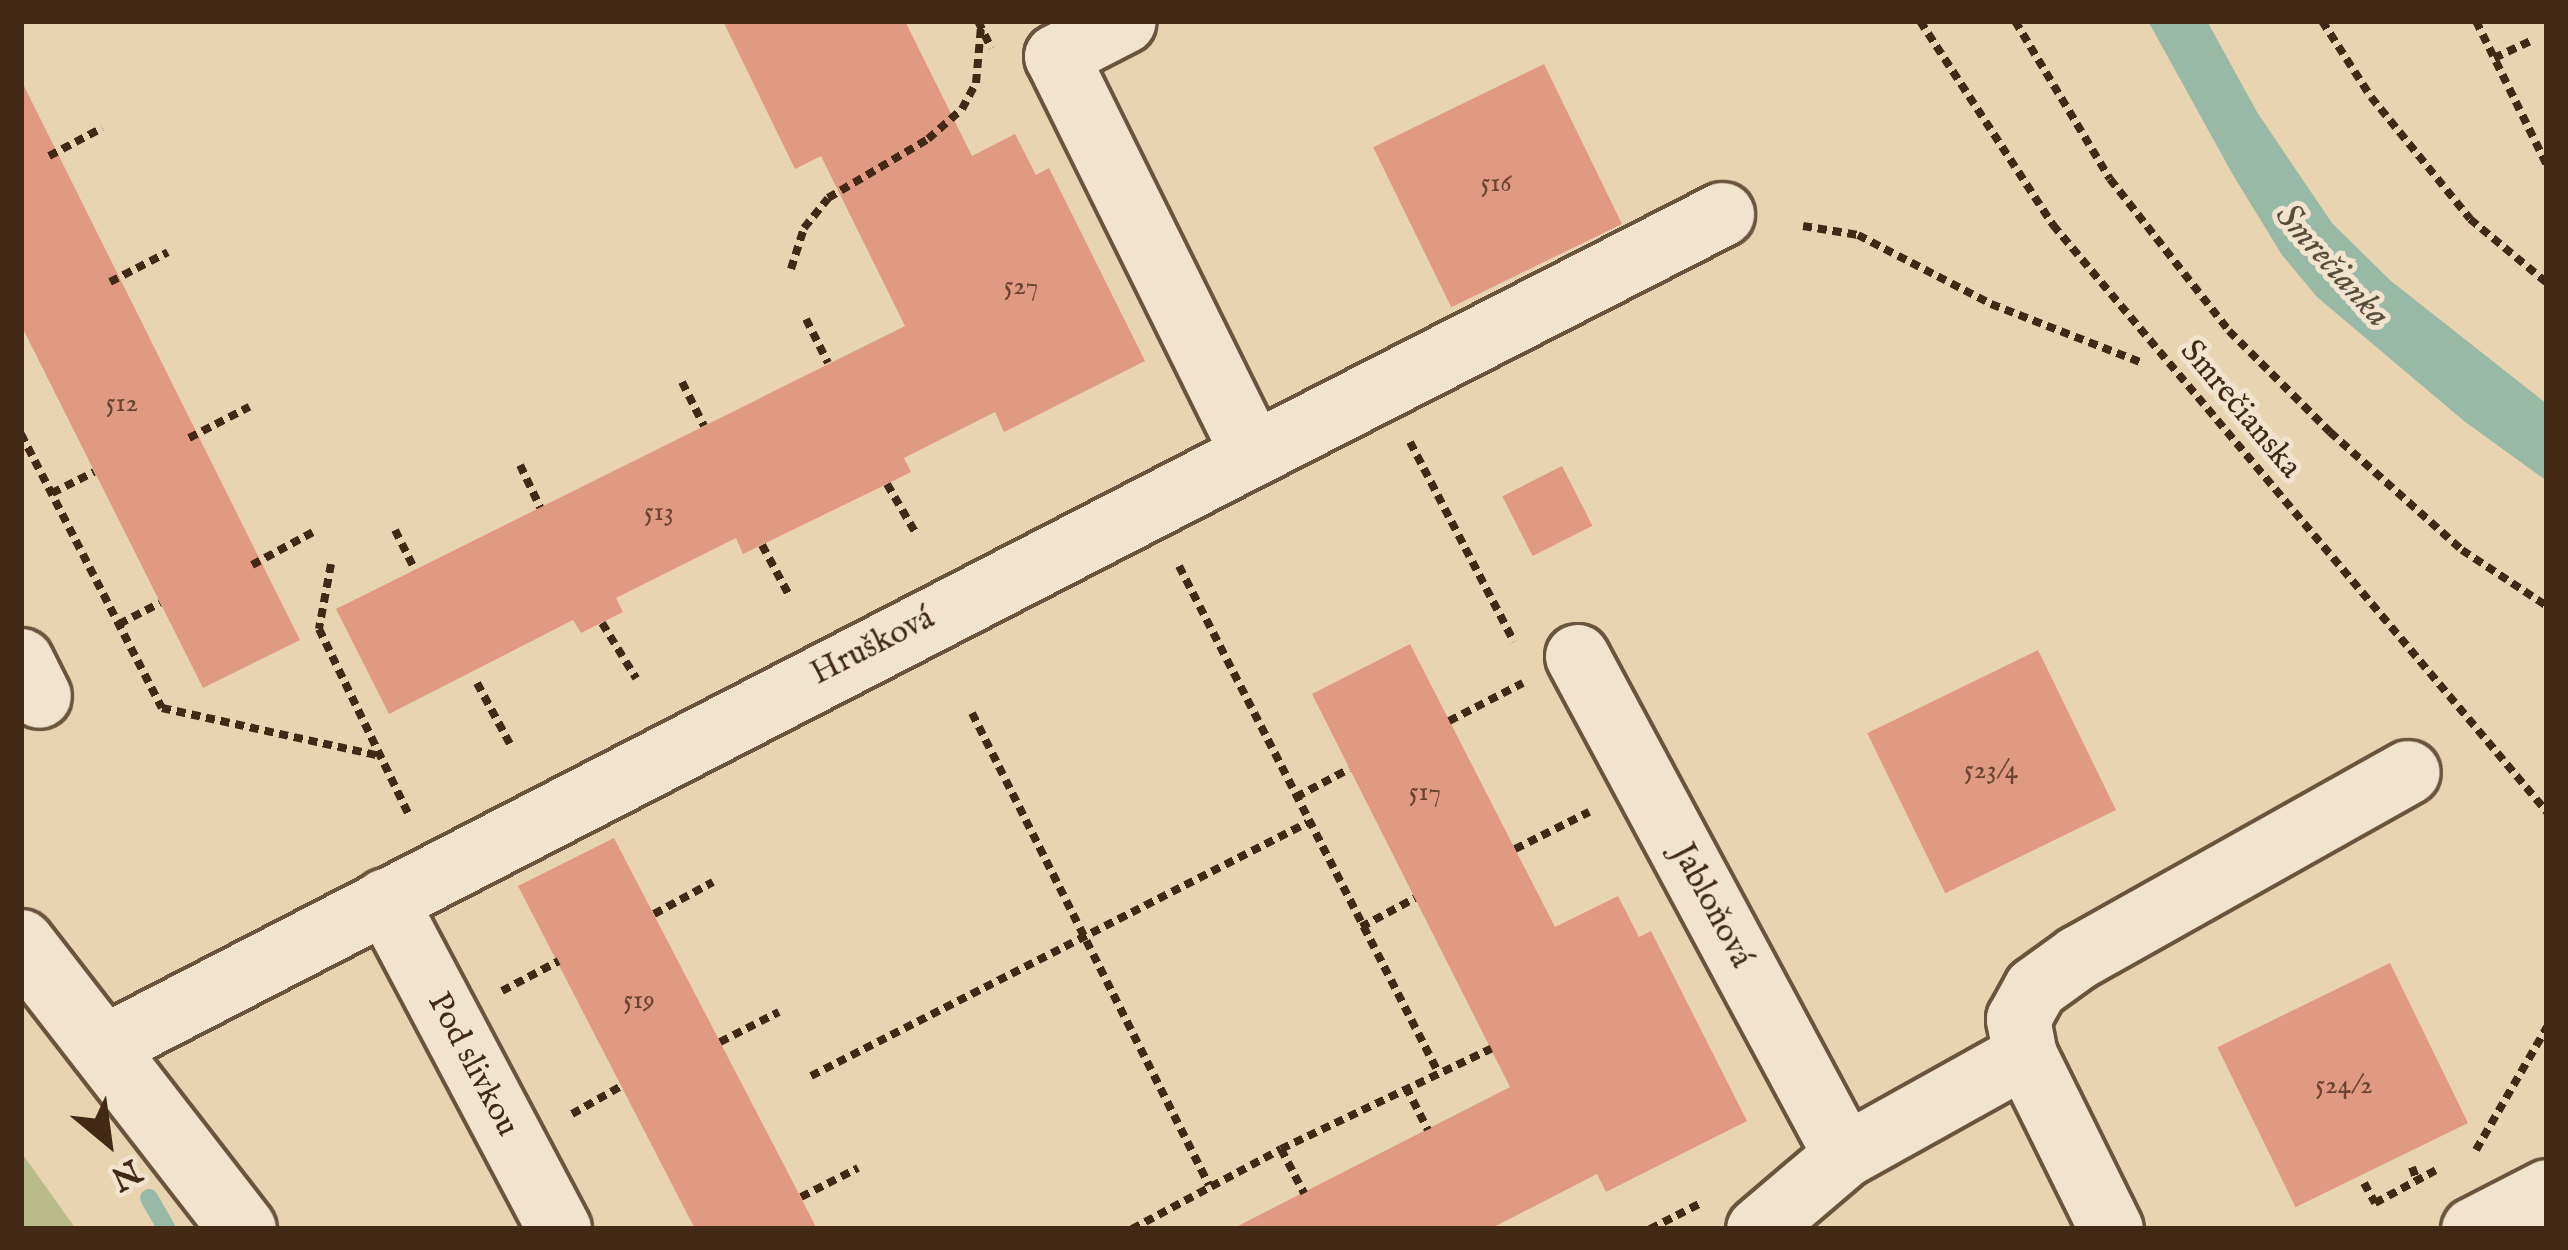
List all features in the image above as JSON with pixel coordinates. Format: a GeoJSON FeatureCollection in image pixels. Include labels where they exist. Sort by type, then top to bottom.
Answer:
{"type":"FeatureCollection","features":[{"type":"Feature","properties":{"kind":"street"},"geometry":{"type":"LineString","coordinates":[[1124,21],[1056,56],[1253,454]]}},
{"type":"Feature","properties":{"kind":"street","name":"Hrušková"},"geometry":{"type":"LineString","coordinates":[[101,1048],[1722,214]]}},
{"type":"Feature","properties":{"kind":"street","name":"Jabloňová"},"geometry":{"type":"LineString","coordinates":[[1577,656],[1845,1155]]}},
{"type":"Feature","properties":{"kind":"street"},"geometry":{"type":"LineString","coordinates":[[2111,1229],[2026,1055],[2018,1018],[2035,988],[2096,946],[2408,772]]}},
{"type":"Feature","properties":{"kind":"street","name":"Pod slivkou"},"geometry":{"type":"LineString","coordinates":[[385,901],[559,1229]]}},
{"type":"Feature","properties":{"kind":"street"},"geometry":{"type":"LineString","coordinates":[[21,943],[242,1229]]}},
{"type":"Feature","properties":{"kind":"street"},"geometry":{"type":"LineString","coordinates":[[1758,1229],[1845,1155],[2026,1055]]}},
{"type":"Feature","properties":{"kind":"street"},"geometry":{"type":"LineString","coordinates":[[2474,1229],[2547,1191]]}},
{"type":"Feature","properties":{"kind":"path","name":"Smrečianska"},"geometry":{"type":"LineString","coordinates":[[1920,21],[2053,225],[2547,812]]}},
{"type":"Feature","properties":{"kind":"path"},"geometry":{"type":"LineString","coordinates":[[2015,21],[2110,178],[2229,331],[2330,432],[2462,550],[2547,606]]}},
{"type":"Feature","properties":{"kind":"path"},"geometry":{"type":"LineString","coordinates":[[2322,21],[2371,97],[2470,219],[2547,283]]}},
{"type":"Feature","properties":{"kind":"path"},"geometry":{"type":"LineString","coordinates":[[2476,21],[2547,165]]}},
{"type":"Feature","properties":{"kind":"path"},"geometry":{"type":"LineString","coordinates":[[791,269],[804,228],[828,198],[928,139],[962,109],[976,83],[981,27]]}},
{"type":"Feature","properties":{"kind":"path"},"geometry":{"type":"LineString","coordinates":[[2494,58],[2533,40]]}},
{"type":"Feature","properties":{"kind":"path"},"geometry":{"type":"LineString","coordinates":[[49,156],[102,128]]}},
{"type":"Feature","properties":{"kind":"path"},"geometry":{"type":"LineString","coordinates":[[1803,226],[1858,235],[1990,304],[2141,363]]}},
{"type":"Feature","properties":{"kind":"path"},"geometry":{"type":"LineString","coordinates":[[110,282],[168,252]]}},
{"type":"Feature","properties":{"kind":"path"},"geometry":{"type":"LineString","coordinates":[[806,319],[828,363]]}},
{"type":"Feature","properties":{"kind":"path"},"geometry":{"type":"LineString","coordinates":[[682,382],[704,426]]}},
{"type":"Feature","properties":{"kind":"path"},"geometry":{"type":"LineString","coordinates":[[189,438],[249,407]]}},
{"type":"Feature","properties":{"kind":"path"},"geometry":{"type":"LineString","coordinates":[[21,434],[162,708],[381,756]]}},
{"type":"Feature","properties":{"kind":"path"},"geometry":{"type":"LineString","coordinates":[[520,465],[540,507]]}},
{"type":"Feature","properties":{"kind":"path"},"geometry":{"type":"LineString","coordinates":[[52,493],[94,472]]}},
{"type":"Feature","properties":{"kind":"path"},"geometry":{"type":"LineString","coordinates":[[887,484],[915,532]]}},
{"type":"Feature","properties":{"kind":"path"},"geometry":{"type":"LineString","coordinates":[[1149,507],[1306,823],[1438,1072]]}},
{"type":"Feature","properties":{"kind":"path"},"geometry":{"type":"LineString","coordinates":[[395,530],[416,570]]}},
{"type":"Feature","properties":{"kind":"path"},"geometry":{"type":"LineString","coordinates":[[252,566],[314,532]]}},
{"type":"Feature","properties":{"kind":"path"},"geometry":{"type":"LineString","coordinates":[[762,545],[790,597]]}},
{"type":"Feature","properties":{"kind":"path"},"geometry":{"type":"LineString","coordinates":[[119,625],[160,603]]}},
{"type":"Feature","properties":{"kind":"path"},"geometry":{"type":"LineString","coordinates":[[602,623],[636,678]]}},
{"type":"Feature","properties":{"kind":"path"},"geometry":{"type":"LineString","coordinates":[[1449,721],[1577,656]]}},
{"type":"Feature","properties":{"kind":"path"},"geometry":{"type":"LineString","coordinates":[[477,683],[510,744]]}},
{"type":"Feature","properties":{"kind":"path"},"geometry":{"type":"LineString","coordinates":[[972,713],[1209,1185]]}},
{"type":"Feature","properties":{"kind":"path"},"geometry":{"type":"LineString","coordinates":[[1296,797],[1349,769]]}},
{"type":"Feature","properties":{"kind":"path"},"geometry":{"type":"LineString","coordinates":[[1515,849],[1645,783]]}},
{"type":"Feature","properties":{"kind":"path"},"geometry":{"type":"LineString","coordinates":[[812,1076],[1306,823]]}},
{"type":"Feature","properties":{"kind":"path"},"geometry":{"type":"LineString","coordinates":[[654,914],[713,882]]}},
{"type":"Feature","properties":{"kind":"path"},"geometry":{"type":"LineString","coordinates":[[1361,927],[1415,898]]}},
{"type":"Feature","properties":{"kind":"path"},"geometry":{"type":"LineString","coordinates":[[499,992],[559,961]]}},
{"type":"Feature","properties":{"kind":"path"},"geometry":{"type":"LineString","coordinates":[[720,1042],[779,1012]]}},
{"type":"Feature","properties":{"kind":"path"},"geometry":{"type":"LineString","coordinates":[[2466,1155],[2483,1146],[2547,1027]]}},
{"type":"Feature","properties":{"kind":"path"},"geometry":{"type":"LineString","coordinates":[[1132,1229],[1209,1185],[1490,1049]]}},
{"type":"Feature","properties":{"kind":"path"},"geometry":{"type":"LineString","coordinates":[[565,1118],[623,1085]]}},
{"type":"Feature","properties":{"kind":"path"},"geometry":{"type":"LineString","coordinates":[[1406,1087],[1428,1130]]}},
{"type":"Feature","properties":{"kind":"path"},"geometry":{"type":"LineString","coordinates":[[1282,1149],[1304,1193]]}},
{"type":"Feature","properties":{"kind":"path"},"geometry":{"type":"LineString","coordinates":[[2364,1183],[2375,1203],[2450,1163]]}},
{"type":"Feature","properties":{"kind":"path"},"geometry":{"type":"LineString","coordinates":[[2412,1167],[2417,1180]]}},
{"type":"Feature","properties":{"kind":"path"},"geometry":{"type":"LineString","coordinates":[[800,1197],[858,1168]]}},
{"type":"Feature","properties":{"kind":"green space"},"geometry":{"type":"Polygon","coordinates":[[[21,1152],[76,1229],[21,1229],[21,1152]]]}},
{"type":"Feature","properties":{"kind":"water","name":"Smrečianka"},"geometry":{"type":"Polygon","coordinates":[[[2148,21],[2207,21],[2257,112],[2332,223],[2391,281],[2547,404],[2547,481],[2464,421],[2317,297],[2282,255],[2233,175],[2148,21]]]}},
{"type":"Feature","properties":{"kind":"building"},"geometry":{"type":"Polygon","coordinates":[[[723,21],[905,21],[972,156],[1015,134],[1036,175],[1049,168],[1145,361],[1004,432],[995,412],[904,458],[911,472],[887,484],[743,554],[736,538],[616,598],[623,612],[581,633],[573,620],[389,714],[336,609],[905,326],[821,156],[795,169],[723,21]]]}},
{"type":"Feature","properties":{"kind":"building"},"geometry":{"type":"Polygon","coordinates":[[[1544,64],[1622,224],[1451,307],[1373,147],[1544,64]]]}},
{"type":"Feature","properties":{"kind":"building"},"geometry":{"type":"Polygon","coordinates":[[[21,80],[300,640],[203,688],[21,325],[21,80]]]}},
{"type":"Feature","properties":{"kind":"building"},"geometry":{"type":"Polygon","coordinates":[[[1562,466],[1592,526],[1533,556],[1502,496],[1562,466]]]}},
{"type":"Feature","properties":{"kind":"building"},"geometry":{"type":"Polygon","coordinates":[[[1410,644],[1555,927],[1618,896],[1639,937],[1651,931],[1747,1121],[1606,1192],[1597,1174],[1490,1229],[1232,1229],[1510,1087],[1312,694],[1410,644]]]}},
{"type":"Feature","properties":{"kind":"building"},"geometry":{"type":"Polygon","coordinates":[[[2038,650],[2116,810],[1945,893],[1867,733],[2038,650]]]}},
{"type":"Feature","properties":{"kind":"building"},"geometry":{"type":"Polygon","coordinates":[[[614,838],[817,1229],[695,1229],[518,886],[614,838]]]}},
{"type":"Feature","properties":{"kind":"building"},"geometry":{"type":"Polygon","coordinates":[[[2390,963],[2468,1123],[2295,1207],[2217,1047],[2390,963]]]}},
{"type":"Feature","properties":{"kind":"waterway"},"geometry":{"type":"LineString","coordinates":[[149,1198],[167,1229]]}}]}
